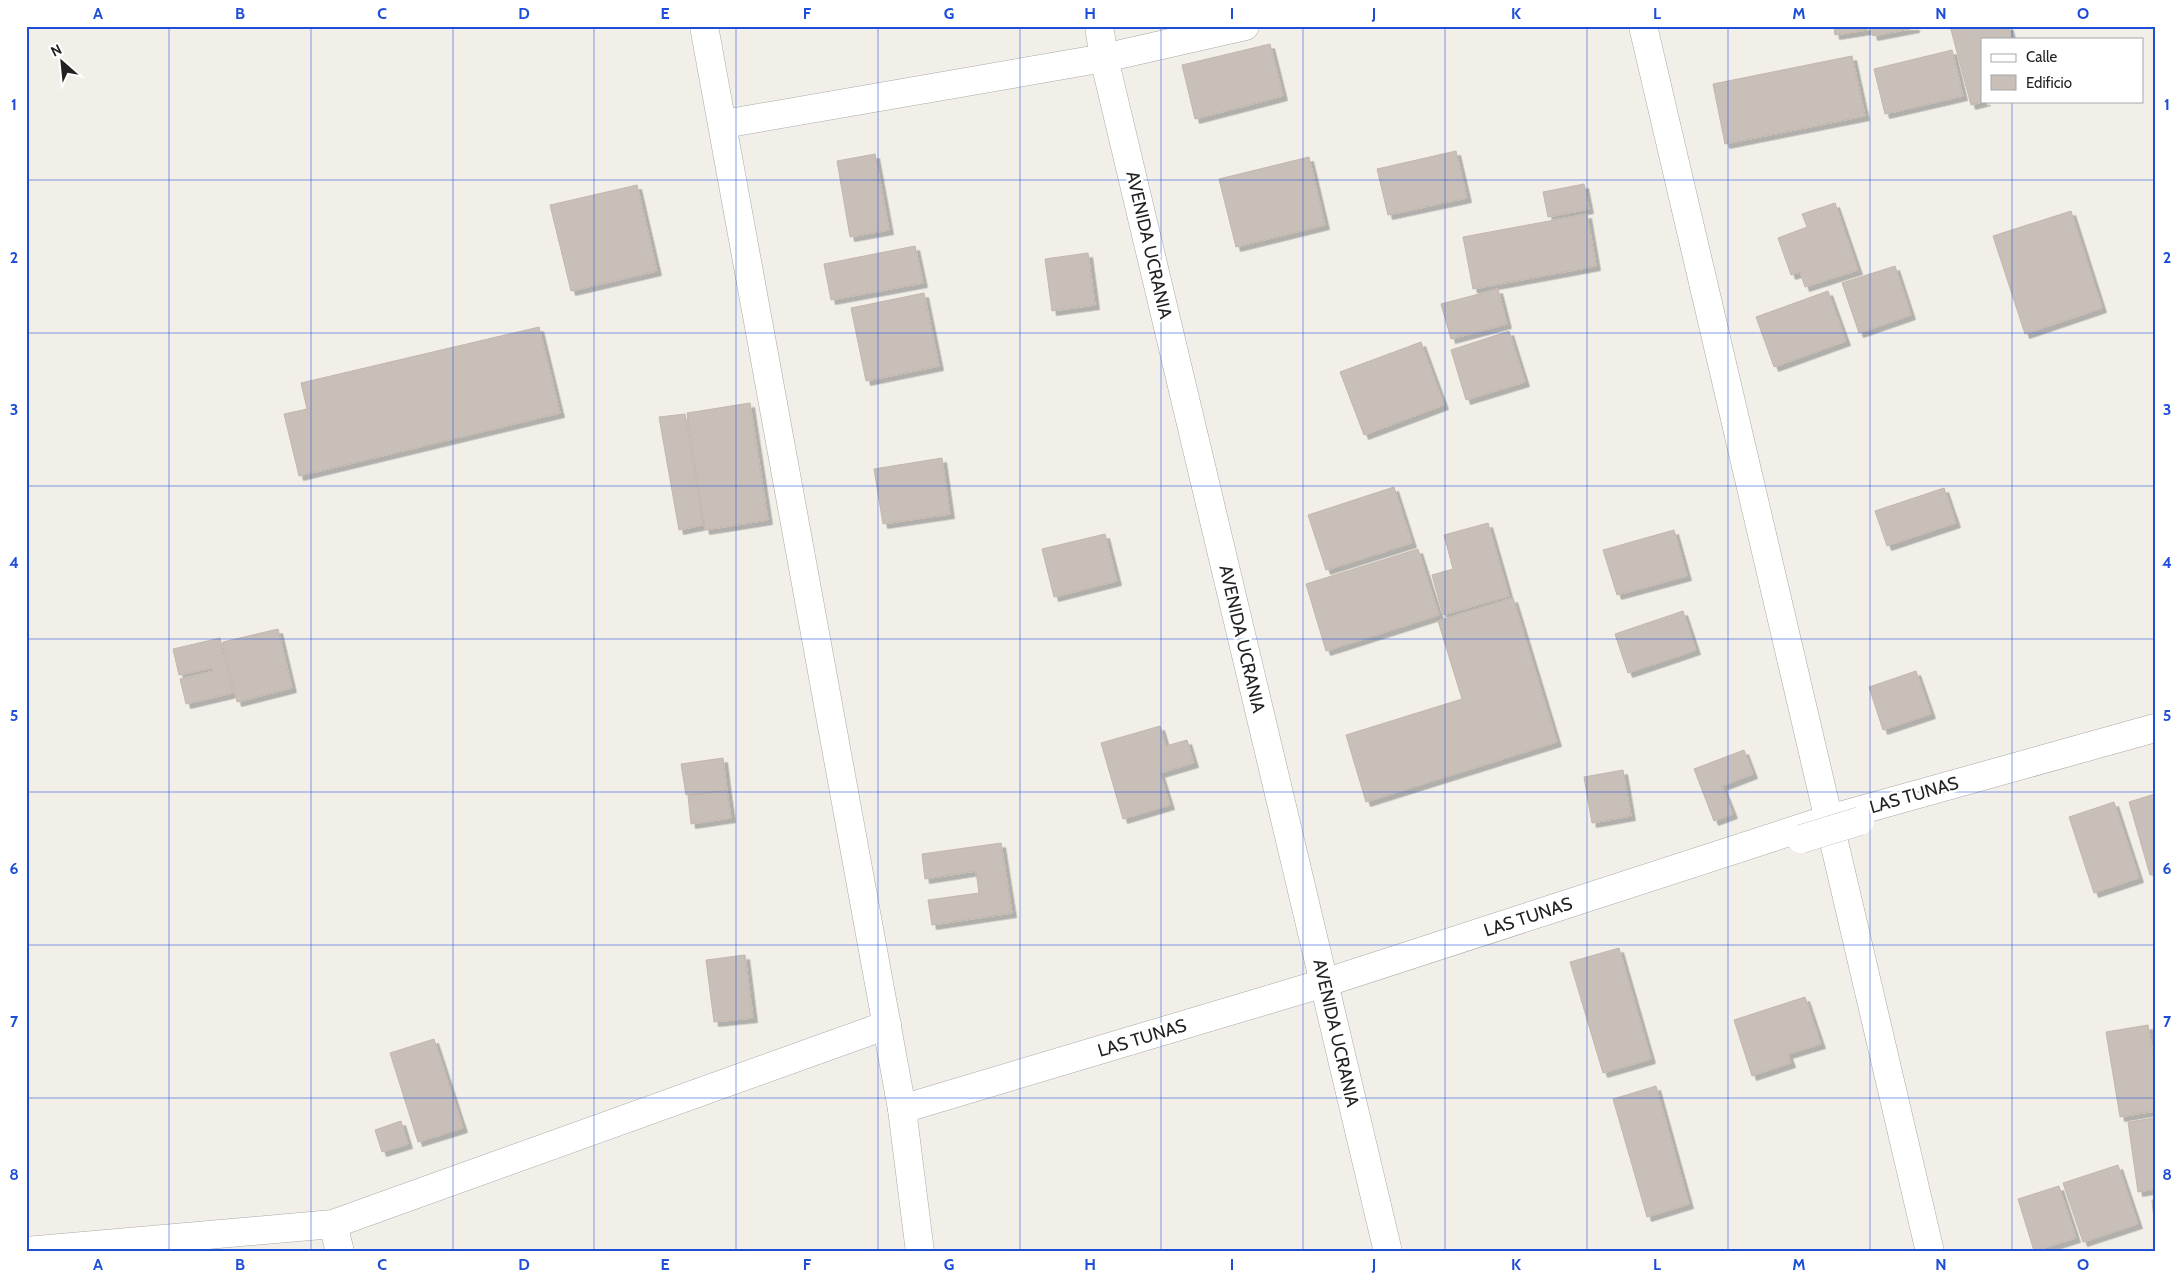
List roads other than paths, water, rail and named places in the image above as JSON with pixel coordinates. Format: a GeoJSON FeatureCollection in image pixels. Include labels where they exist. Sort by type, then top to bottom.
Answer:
{"type":"FeatureCollection","features":[{"type":"Feature","properties":{"kind":"street"},"geometry":{"type":"LineString","coordinates":[[704,26],[724,124],[902,1109],[920,1252]]}},
{"type":"Feature","properties":{"kind":"street","name":"AVENIDA UCRANIA"},"geometry":{"type":"LineString","coordinates":[[1099,26],[1104,58],[1388,1252]]}},
{"type":"Feature","properties":{"kind":"street"},"geometry":{"type":"LineString","coordinates":[[724,124],[1104,58],[1245,26]]}},
{"type":"Feature","properties":{"kind":"street"},"geometry":{"type":"LineString","coordinates":[[1643,26],[1930,1252]]}},
{"type":"Feature","properties":{"kind":"street","name":"LAS TUNAS"},"geometry":{"type":"LineString","coordinates":[[902,1109],[1324,984],[1829,819],[2155,728]]}},
{"type":"Feature","properties":{"kind":"street","name":"LAS TUNAS"},"geometry":{"type":"LineString","coordinates":[[1801,839],[1860,821]]}},
{"type":"Feature","properties":{"kind":"street"},"geometry":{"type":"LineString","coordinates":[[26,1252],[333,1224],[887,1025]]}},
{"type":"Feature","properties":{"kind":"street"},"geometry":{"type":"LineString","coordinates":[[333,1224],[340,1252]]}}]}
